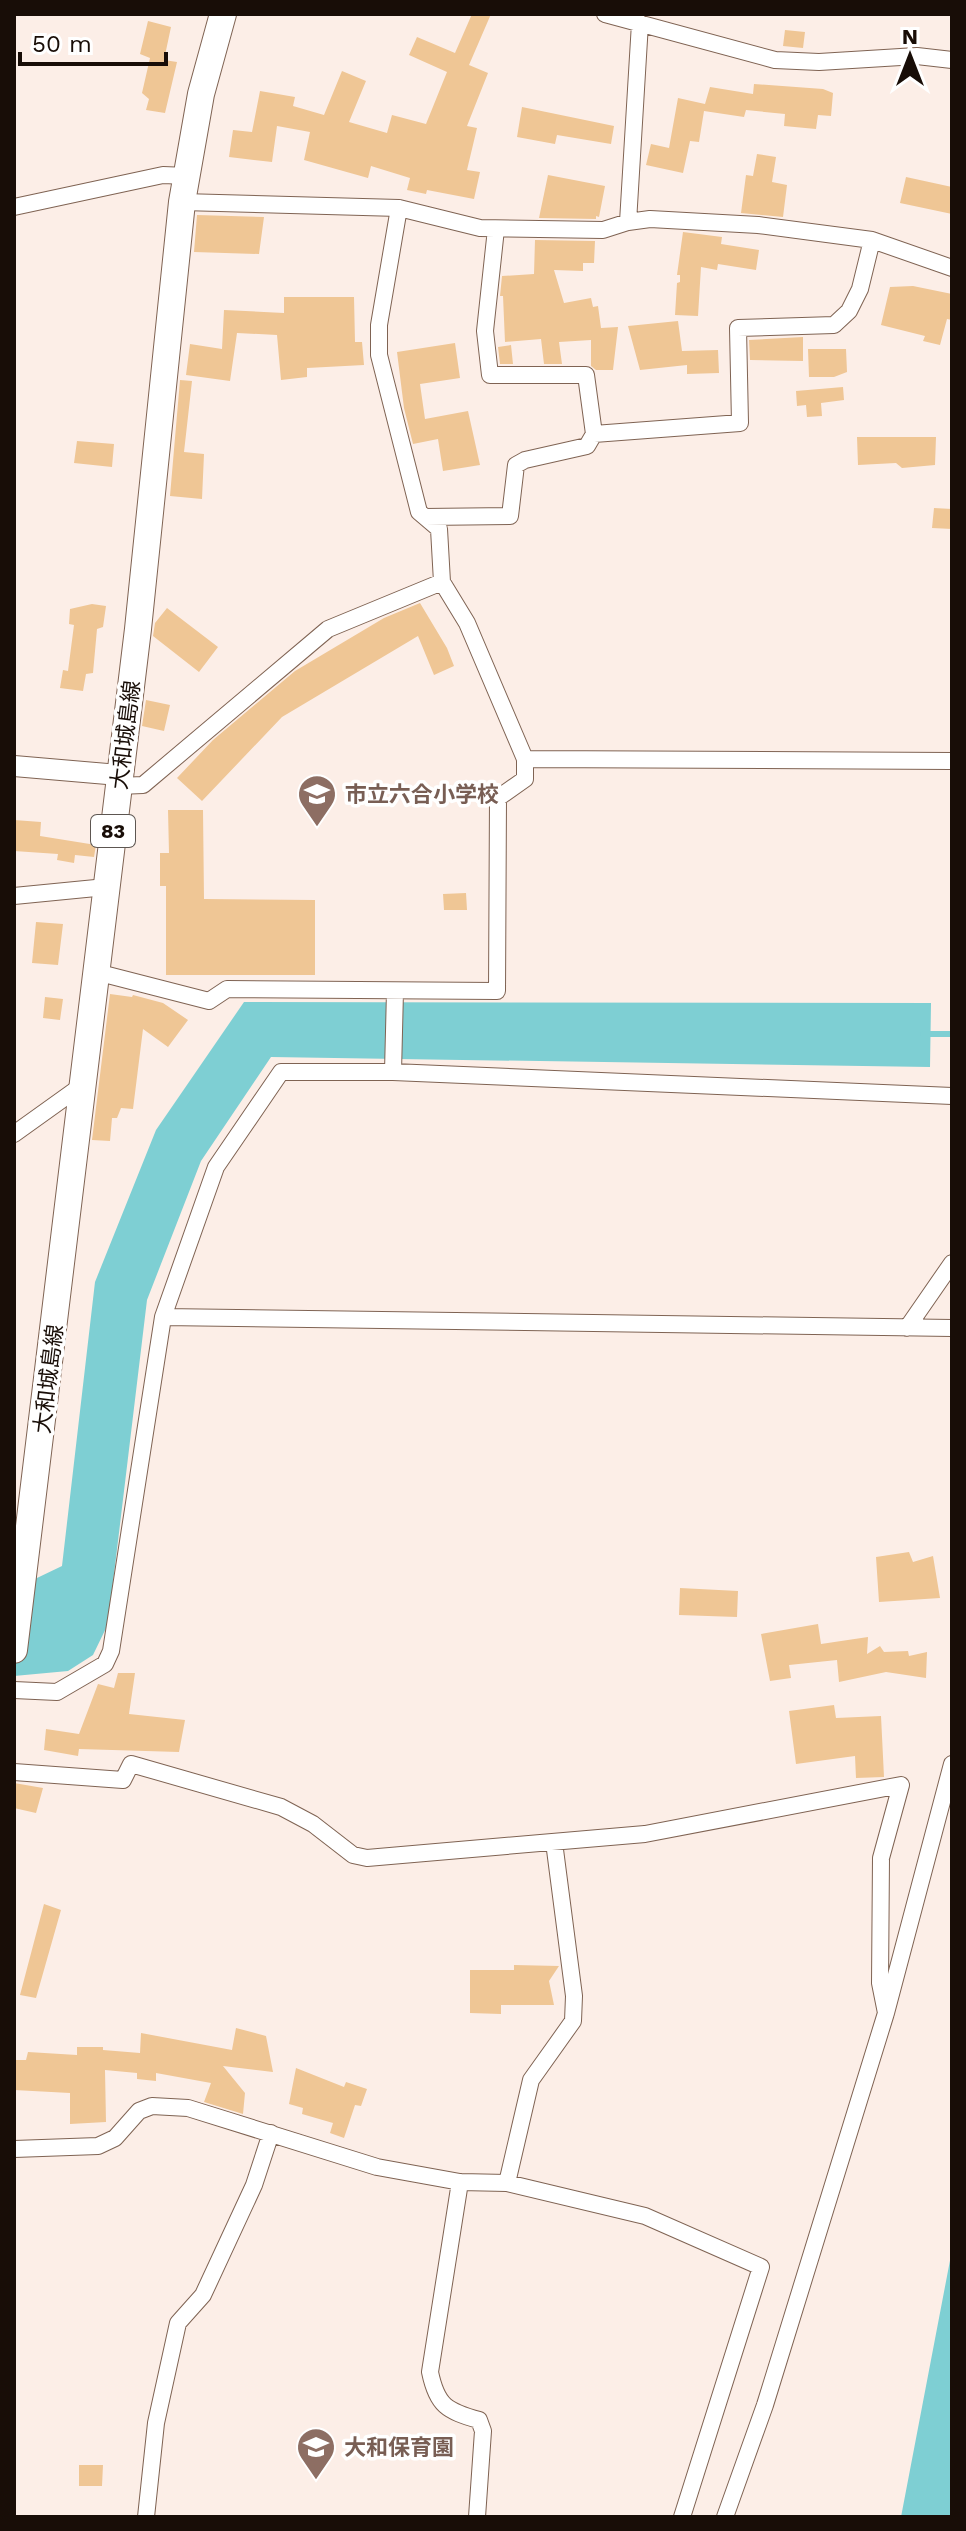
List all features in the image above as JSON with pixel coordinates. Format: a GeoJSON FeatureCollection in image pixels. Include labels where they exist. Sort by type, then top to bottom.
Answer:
{"type":"FeatureCollection","features":[{"type":"Feature","properties":{"kind":"main road","name":"大和城島線"},"geometry":{"type":"LineString","coordinates":[[14,1650],[18,1583],[64,1253],[81,1086],[142,598],[182,202],[201,94],[223,14]]}},
{"type":"Feature","properties":{"kind":"street"},"geometry":{"type":"LineString","coordinates":[[605,14],[775,60],[819,62],[917,56],[952,60]]}},
{"type":"Feature","properties":{"kind":"street"},"geometry":{"type":"LineString","coordinates":[[628,222],[640,23]]}},
{"type":"Feature","properties":{"kind":"street"},"geometry":{"type":"LineString","coordinates":[[14,207],[163,175],[187,176]]}},
{"type":"Feature","properties":{"kind":"street"},"geometry":{"type":"LineString","coordinates":[[182,202],[399,208],[480,228],[496,229],[603,230],[650,219],[758,225],[872,240],[952,268]]}},
{"type":"Feature","properties":{"kind":"street"},"geometry":{"type":"LineString","coordinates":[[96,972],[209,1001],[227,989],[497,991],[498,798],[525,779],[525,759],[467,623],[442,582],[439,529],[419,512],[379,355],[379,325],[399,208]]}},
{"type":"Feature","properties":{"kind":"street"},"geometry":{"type":"LineString","coordinates":[[425,517],[510,516],[516,465],[525,460],[587,446],[594,434],[586,375],[490,375],[485,331],[496,229]]}},
{"type":"Feature","properties":{"kind":"street"},"geometry":{"type":"LineString","coordinates":[[594,434],[740,423],[738,328],[834,325],[849,311],[860,289],[872,240]]}},
{"type":"Feature","properties":{"kind":"street"},"geometry":{"type":"LineString","coordinates":[[14,766],[143,785],[328,629],[442,582]]}},
{"type":"Feature","properties":{"kind":"street"},"geometry":{"type":"LineString","coordinates":[[525,759],[952,761]]}},
{"type":"Feature","properties":{"kind":"street"},"geometry":{"type":"LineString","coordinates":[[14,896],[106,887]]}},
{"type":"Feature","properties":{"kind":"street"},"geometry":{"type":"LineString","coordinates":[[393,1072],[395,991]]}},
{"type":"Feature","properties":{"kind":"street"},"geometry":{"type":"LineString","coordinates":[[14,1690],[57,1692],[105,1664],[111,1651],[163,1317],[216,1167],[281,1072],[393,1072],[952,1096]]}},
{"type":"Feature","properties":{"kind":"street"},"geometry":{"type":"LineString","coordinates":[[14,1134],[81,1086]]}},
{"type":"Feature","properties":{"kind":"street"},"geometry":{"type":"LineString","coordinates":[[907,1328],[952,1263]]}},
{"type":"Feature","properties":{"kind":"street"},"geometry":{"type":"LineString","coordinates":[[163,1317],[952,1328]]}},
{"type":"Feature","properties":{"kind":"street"},"geometry":{"type":"LineString","coordinates":[[14,1772],[123,1780],[131,1764],[281,1807],[313,1824],[353,1855],[367,1858],[645,1834],[901,1785],[881,1858],[880,1983],[886,2013]]}},
{"type":"Feature","properties":{"kind":"street"},"geometry":{"type":"LineString","coordinates":[[725,2517],[765,2405],[886,2013],[952,1764]]}},
{"type":"Feature","properties":{"kind":"street"},"geometry":{"type":"LineString","coordinates":[[507,2183],[531,2080],[573,2021],[574,1996],[554,1842]]}},
{"type":"Feature","properties":{"kind":"street"},"geometry":{"type":"LineString","coordinates":[[14,2149],[98,2146],[115,2138],[139,2111],[152,2106],[188,2108],[377,2167],[460,2182],[507,2183],[645,2216],[761,2267],[682,2517]]}},
{"type":"Feature","properties":{"kind":"street"},"geometry":{"type":"LineString","coordinates":[[146,2517],[156,2423],[178,2323],[203,2295],[254,2185],[271,2133]]}},
{"type":"Feature","properties":{"kind":"street"},"geometry":{"type":"LineString","coordinates":[[460,2182],[430,2372],[434,2392],[444,2406],[479,2420],[483,2431],[477,2517]]}},
{"type":"Feature","properties":{"kind":"water"},"geometry":{"type":"Polygon","coordinates":[[[244,1002],[931,1003],[930,1067],[271,1057],[201,1161],[147,1300],[108,1624],[93,1655],[68,1671],[14,1676],[14,1589],[62,1566],[95,1282],[156,1130],[244,1002]]]}},
{"type":"Feature","properties":{"kind":"water"},"geometry":{"type":"Polygon","coordinates":[[[952,2250],[952,2517],[901,2517],[952,2250]]]}},
{"type":"Feature","properties":{"kind":"building"},"geometry":{"type":"Polygon","coordinates":[[[472,14],[491,14],[469,65],[488,73],[467,126],[477,128],[467,170],[480,172],[474,199],[427,190],[426,194],[407,190],[410,178],[371,166],[368,178],[304,160],[310,132],[277,126],[272,162],[229,157],[233,130],[252,132],[260,91],[295,97],[293,106],[324,115],[342,71],[366,81],[349,122],[387,133],[392,115],[426,124],[447,72],[409,55],[417,37],[455,53],[472,14]]]}},
{"type":"Feature","properties":{"kind":"building"},"geometry":{"type":"Polygon","coordinates":[[[148,21],[171,27],[164,60],[177,62],[165,113],[146,110],[149,99],[142,93],[150,58],[140,54],[148,21]]]}},
{"type":"Feature","properties":{"kind":"building"},"geometry":{"type":"Polygon","coordinates":[[[785,30],[805,32],[803,48],[783,46],[785,30]]]}},
{"type":"Feature","properties":{"kind":"building"},"geometry":{"type":"Polygon","coordinates":[[[754,84],[823,89],[833,93],[831,116],[818,115],[816,129],[784,126],[785,114],[746,110],[744,117],[704,111],[699,142],[690,141],[683,173],[646,165],[651,144],[669,148],[678,98],[705,104],[710,87],[753,94],[754,84]]]}},
{"type":"Feature","properties":{"kind":"building"},"geometry":{"type":"Polygon","coordinates":[[[522,107],[614,126],[611,144],[557,135],[555,144],[517,137],[522,107]]]}},
{"type":"Feature","properties":{"kind":"building"},"geometry":{"type":"Polygon","coordinates":[[[757,154],[776,157],[772,182],[787,185],[783,217],[741,213],[746,175],[753,176],[757,154]]]}},
{"type":"Feature","properties":{"kind":"building"},"geometry":{"type":"Polygon","coordinates":[[[548,175],[605,186],[599,217],[539,218],[548,175]]]}},
{"type":"Feature","properties":{"kind":"building"},"geometry":{"type":"Polygon","coordinates":[[[906,177],[952,187],[952,214],[900,203],[906,177]]]}},
{"type":"Feature","properties":{"kind":"building"},"geometry":{"type":"Polygon","coordinates":[[[197,215],[264,217],[259,254],[194,252],[197,215]]]}},
{"type":"Feature","properties":{"kind":"building"},"geometry":{"type":"Polygon","coordinates":[[[683,232],[722,237],[721,244],[759,250],[756,270],[718,264],[717,270],[701,267],[698,316],[675,315],[683,232]]]}},
{"type":"Feature","properties":{"kind":"building"},"geometry":{"type":"Polygon","coordinates":[[[535,240],[595,241],[594,263],[583,263],[583,271],[554,270],[564,303],[591,298],[593,307],[598,306],[601,328],[618,327],[613,370],[596,370],[591,366],[591,340],[559,342],[562,364],[544,364],[541,339],[505,342],[503,296],[500,296],[502,276],[534,274],[535,240]]]}},
{"type":"Feature","properties":{"kind":"building"},"geometry":{"type":"Polygon","coordinates":[[[913,286],[952,294],[952,320],[947,319],[940,345],[923,341],[925,336],[881,325],[890,287],[913,286]]]}},
{"type":"Feature","properties":{"kind":"building"},"geometry":{"type":"Polygon","coordinates":[[[284,297],[354,297],[355,342],[362,342],[364,365],[307,368],[307,377],[281,380],[277,335],[237,333],[230,381],[186,375],[190,344],[222,349],[224,310],[284,313],[284,297]]]}},
{"type":"Feature","properties":{"kind":"building"},"geometry":{"type":"Polygon","coordinates":[[[678,321],[682,351],[718,350],[719,373],[687,374],[687,365],[640,370],[628,326],[678,321]]]}},
{"type":"Feature","properties":{"kind":"building"},"geometry":{"type":"Polygon","coordinates":[[[803,337],[803,361],[750,360],[749,340],[803,337]]]}},
{"type":"Feature","properties":{"kind":"building"},"geometry":{"type":"Polygon","coordinates":[[[455,343],[460,378],[420,384],[425,419],[468,411],[480,465],[443,471],[438,439],[413,444],[404,408],[397,352],[455,343]]]}},
{"type":"Feature","properties":{"kind":"building"},"geometry":{"type":"Polygon","coordinates":[[[511,345],[513,364],[500,364],[498,347],[511,345]]]}},
{"type":"Feature","properties":{"kind":"building"},"geometry":{"type":"Polygon","coordinates":[[[808,349],[846,349],[847,372],[834,377],[809,377],[808,349]]]}},
{"type":"Feature","properties":{"kind":"building"},"geometry":{"type":"Polygon","coordinates":[[[180,380],[192,381],[184,452],[204,454],[202,499],[170,496],[180,380]]]}},
{"type":"Feature","properties":{"kind":"building"},"geometry":{"type":"Polygon","coordinates":[[[843,387],[844,400],[821,403],[822,416],[807,417],[806,405],[797,406],[796,391],[843,387]]]}},
{"type":"Feature","properties":{"kind":"building"},"geometry":{"type":"Polygon","coordinates":[[[857,437],[936,437],[935,465],[902,468],[896,463],[858,465],[857,437]]]}},
{"type":"Feature","properties":{"kind":"building"},"geometry":{"type":"Polygon","coordinates":[[[77,441],[114,444],[112,467],[74,463],[77,441]]]}},
{"type":"Feature","properties":{"kind":"building"},"geometry":{"type":"Polygon","coordinates":[[[934,508],[952,509],[952,529],[932,528],[934,508]]]}},
{"type":"Feature","properties":{"kind":"building"},"geometry":{"type":"Polygon","coordinates":[[[420,603],[454,666],[434,675],[418,636],[282,717],[202,801],[177,778],[213,740],[295,671],[384,618],[420,603]]]}},
{"type":"Feature","properties":{"kind":"building"},"geometry":{"type":"Polygon","coordinates":[[[92,604],[106,606],[103,627],[97,629],[93,673],[86,674],[83,691],[60,688],[63,670],[68,671],[74,625],[69,624],[70,609],[92,604]]]}},
{"type":"Feature","properties":{"kind":"building"},"geometry":{"type":"Polygon","coordinates":[[[167,608],[218,647],[199,672],[153,636],[155,623],[167,608]]]}},
{"type":"Feature","properties":{"kind":"building"},"geometry":{"type":"Polygon","coordinates":[[[146,700],[170,705],[164,731],[142,726],[146,700]]]}},
{"type":"Feature","properties":{"kind":"building"},"geometry":{"type":"Polygon","coordinates":[[[168,810],[203,810],[204,899],[315,900],[315,975],[166,975],[166,886],[160,886],[160,853],[169,853],[168,810]]]}},
{"type":"Feature","properties":{"kind":"building"},"geometry":{"type":"Polygon","coordinates":[[[14,820],[41,822],[40,836],[96,845],[94,857],[75,855],[74,863],[57,860],[58,854],[14,851],[14,820]]]}},
{"type":"Feature","properties":{"kind":"building"},"geometry":{"type":"Polygon","coordinates":[[[466,893],[467,910],[444,910],[443,894],[466,893]]]}},
{"type":"Feature","properties":{"kind":"building"},"geometry":{"type":"Polygon","coordinates":[[[36,922],[63,924],[58,965],[32,963],[36,922]]]}},
{"type":"Feature","properties":{"kind":"building"},"geometry":{"type":"Polygon","coordinates":[[[110,994],[133,995],[163,1003],[188,1020],[168,1047],[143,1029],[133,1109],[121,1108],[117,1118],[112,1118],[110,1141],[92,1140],[110,994]]]}},
{"type":"Feature","properties":{"kind":"building"},"geometry":{"type":"Polygon","coordinates":[[[45,997],[63,999],[60,1020],[43,1018],[45,997]]]}},
{"type":"Feature","properties":{"kind":"building"},"geometry":{"type":"Polygon","coordinates":[[[909,1552],[913,1562],[933,1556],[940,1598],[879,1602],[876,1557],[909,1552]]]}},
{"type":"Feature","properties":{"kind":"building"},"geometry":{"type":"Polygon","coordinates":[[[680,1588],[738,1591],[737,1617],[679,1615],[680,1588]]]}},
{"type":"Feature","properties":{"kind":"building"},"geometry":{"type":"Polygon","coordinates":[[[818,1624],[821,1644],[868,1637],[867,1654],[880,1646],[884,1652],[908,1651],[909,1656],[927,1652],[926,1678],[886,1672],[839,1682],[837,1660],[789,1665],[791,1678],[770,1681],[761,1634],[818,1624]]]}},
{"type":"Feature","properties":{"kind":"building"},"geometry":{"type":"Polygon","coordinates":[[[118,1673],[135,1673],[129,1714],[185,1720],[179,1752],[79,1749],[78,1756],[44,1750],[46,1729],[79,1734],[98,1684],[114,1688],[118,1673]]]}},
{"type":"Feature","properties":{"kind":"building"},"geometry":{"type":"Polygon","coordinates":[[[834,1705],[836,1718],[881,1716],[884,1777],[856,1778],[855,1756],[796,1764],[789,1711],[834,1705]]]}},
{"type":"Feature","properties":{"kind":"building"},"geometry":{"type":"Polygon","coordinates":[[[14,1783],[43,1788],[36,1813],[14,1808],[14,1783]]]}},
{"type":"Feature","properties":{"kind":"building"},"geometry":{"type":"Polygon","coordinates":[[[44,1904],[61,1910],[36,1998],[20,1995],[44,1904]]]}},
{"type":"Feature","properties":{"kind":"building"},"geometry":{"type":"Polygon","coordinates":[[[514,1965],[559,1966],[549,1981],[554,2005],[501,2005],[501,2014],[470,2013],[470,1970],[514,1970],[514,1965]]]}},
{"type":"Feature","properties":{"kind":"building"},"geometry":{"type":"Polygon","coordinates":[[[236,2028],[266,2036],[273,2072],[223,2066],[245,2093],[243,2114],[204,2102],[211,2083],[156,2073],[156,2081],[137,2079],[137,2073],[105,2070],[106,2122],[70,2124],[70,2093],[14,2090],[14,2060],[26,2060],[28,2052],[77,2055],[77,2047],[103,2047],[103,2050],[140,2053],[141,2033],[232,2050],[236,2028]]]}},
{"type":"Feature","properties":{"kind":"building"},"geometry":{"type":"Polygon","coordinates":[[[296,2068],[344,2087],[346,2082],[367,2089],[361,2106],[355,2105],[344,2138],[330,2133],[333,2123],[302,2114],[303,2108],[289,2104],[296,2068]]]}},
{"type":"Feature","properties":{"kind":"building"},"geometry":{"type":"Polygon","coordinates":[[[79,2465],[103,2465],[102,2486],[79,2486],[79,2465]]]}},
{"type":"Feature","properties":{"kind":"waterway"},"geometry":{"type":"LineString","coordinates":[[923,1034],[952,1034]]}},
{"type":"Feature","properties":{"kind":"place","name":"市立六合小学校"},"geometry":{"type":"Point","coordinates":[317,828]}},
{"type":"Feature","properties":{"kind":"place","name":"大和保育園"},"geometry":{"type":"Point","coordinates":[316,2481]}}]}
